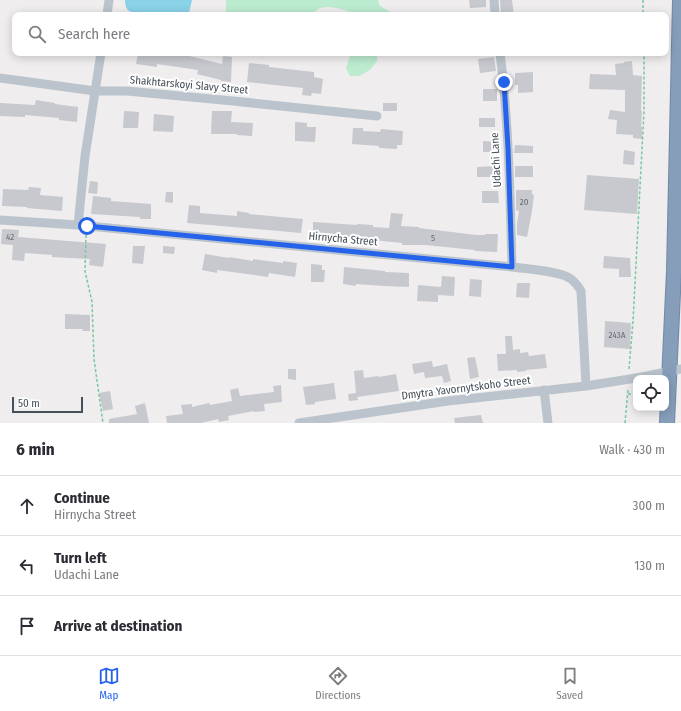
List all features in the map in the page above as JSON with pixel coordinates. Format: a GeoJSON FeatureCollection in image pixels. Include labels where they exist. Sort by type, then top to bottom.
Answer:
{"type":"FeatureCollection","features":[{"type":"Feature","properties":{"kind":"highway"},"geometry":{"type":"LineString","coordinates":[[667,423],[675,370],[674,271],[680,0]]}},
{"type":"Feature","properties":{"kind":"street"},"geometry":{"type":"LineString","coordinates":[[107,12],[109,0]]}},
{"type":"Feature","properties":{"kind":"street"},"geometry":{"type":"LineString","coordinates":[[494,0],[495,12]]}},
{"type":"Feature","properties":{"kind":"street"},"geometry":{"type":"LineString","coordinates":[[83,226],[85,156],[101,56]]}},
{"type":"Feature","properties":{"kind":"street","name":"Udachi Lane"},"geometry":{"type":"LineString","coordinates":[[500,56],[504,82],[512,267]]}},
{"type":"Feature","properties":{"kind":"street","name":"Shakhtarskoyi Slavy Street"},"geometry":{"type":"LineString","coordinates":[[0,78],[95,91],[127,91],[377,116]]}},
{"type":"Feature","properties":{"kind":"street","name":"Hirnycha Street"},"geometry":{"type":"LineString","coordinates":[[0,220],[83,226],[512,267],[560,274],[570,278],[581,290],[586,386]]}},
{"type":"Feature","properties":{"kind":"street","name":"Dmytra Yavornytskoho Street"},"geometry":{"type":"LineString","coordinates":[[652,375],[675,370]]}},
{"type":"Feature","properties":{"kind":"street","name":"Dmytra Yavornytskoho Street"},"geometry":{"type":"LineString","coordinates":[[299,423],[448,401],[586,386],[633,379]]}},
{"type":"Feature","properties":{"kind":"street"},"geometry":{"type":"LineString","coordinates":[[544,390],[548,423]]}},
{"type":"Feature","properties":{"kind":"path"},"geometry":{"type":"LineString","coordinates":[[643,0],[643,12]]}},
{"type":"Feature","properties":{"kind":"path"},"geometry":{"type":"LineString","coordinates":[[634,375],[633,321],[644,111],[644,56]]}},
{"type":"Feature","properties":{"kind":"path"},"geometry":{"type":"LineString","coordinates":[[83,226],[85,271],[92,302],[94,359],[103,423]]}},
{"type":"Feature","properties":{"kind":"path"},"geometry":{"type":"LineString","coordinates":[[626,423],[628,394],[633,382]]}},
{"type":"Feature","properties":{"kind":"path"},"geometry":{"type":"LineString","coordinates":[[628,394],[633,394]]}},
{"type":"Feature","properties":{"kind":"green space"},"geometry":{"type":"Polygon","coordinates":[[[226,0],[378,0],[380,6],[391,12],[349,12],[342,9],[325,7],[314,12],[226,12],[226,0]]]}},
{"type":"Feature","properties":{"kind":"green space"},"geometry":{"type":"Polygon","coordinates":[[[350,56],[377,56],[377,61],[370,70],[359,76],[350,76],[346,68],[350,56]]]}},
{"type":"Feature","properties":{"kind":"water"},"geometry":{"type":"Polygon","coordinates":[[[125,0],[192,0],[189,12],[132,12],[127,9],[125,0]]]}},
{"type":"Feature","properties":{"kind":"building"},"geometry":{"type":"Polygon","coordinates":[[[469,0],[486,0],[486,7],[470,8],[469,0]]]}},
{"type":"Feature","properties":{"kind":"building"},"geometry":{"type":"Polygon","coordinates":[[[500,0],[512,0],[514,12],[501,12],[500,0]]]}},
{"type":"Feature","properties":{"kind":"building"},"geometry":{"type":"Polygon","coordinates":[[[137,56],[189,56],[222,64],[223,56],[232,57],[231,82],[221,81],[197,74],[198,70],[157,64],[157,67],[136,64],[137,56]]]}},
{"type":"Feature","properties":{"kind":"building"},"geometry":{"type":"Polygon","coordinates":[[[494,57],[496,71],[480,73],[478,59],[494,57]]]}},
{"type":"Feature","properties":{"kind":"building"},"geometry":{"type":"Polygon","coordinates":[[[632,61],[633,75],[642,76],[642,139],[633,138],[633,135],[616,134],[617,120],[608,119],[610,110],[625,112],[625,90],[589,89],[590,74],[616,75],[615,64],[632,61]]]}},
{"type":"Feature","properties":{"kind":"building"},"geometry":{"type":"Polygon","coordinates":[[[249,63],[269,65],[269,67],[314,72],[314,77],[323,79],[321,94],[312,93],[311,96],[302,95],[303,88],[247,82],[249,63]]]}},
{"type":"Feature","properties":{"kind":"building"},"geometry":{"type":"Polygon","coordinates":[[[533,72],[533,92],[518,93],[518,85],[515,85],[515,73],[533,72]]]}},
{"type":"Feature","properties":{"kind":"building"},"geometry":{"type":"Polygon","coordinates":[[[483,89],[497,89],[497,101],[483,101],[483,89]]]}},
{"type":"Feature","properties":{"kind":"building"},"geometry":{"type":"Polygon","coordinates":[[[36,100],[78,107],[77,122],[59,120],[59,118],[25,115],[25,117],[0,116],[0,103],[35,105],[36,100]]]}},
{"type":"Feature","properties":{"kind":"building"},"geometry":{"type":"Polygon","coordinates":[[[383,103],[397,103],[397,111],[383,111],[383,103]]]}},
{"type":"Feature","properties":{"kind":"building"},"geometry":{"type":"Polygon","coordinates":[[[124,111],[139,112],[138,128],[123,128],[124,111]]]}},
{"type":"Feature","properties":{"kind":"building"},"geometry":{"type":"Polygon","coordinates":[[[212,111],[232,111],[231,122],[253,123],[252,136],[237,134],[211,134],[212,111]]]}},
{"type":"Feature","properties":{"kind":"building"},"geometry":{"type":"Polygon","coordinates":[[[154,114],[174,116],[173,132],[153,131],[154,114]]]}},
{"type":"Feature","properties":{"kind":"building"},"geometry":{"type":"Polygon","coordinates":[[[479,118],[495,118],[495,127],[479,127],[479,118]]]}},
{"type":"Feature","properties":{"kind":"building"},"geometry":{"type":"Polygon","coordinates":[[[295,122],[307,123],[307,127],[316,127],[315,142],[295,141],[295,122]]]}},
{"type":"Feature","properties":{"kind":"building"},"geometry":{"type":"Polygon","coordinates":[[[353,128],[363,128],[363,131],[380,132],[381,129],[403,131],[402,145],[397,145],[397,149],[352,144],[353,128]]]}},
{"type":"Feature","properties":{"kind":"building"},"geometry":{"type":"Polygon","coordinates":[[[483,141],[496,142],[496,152],[483,152],[483,141]]]}},
{"type":"Feature","properties":{"kind":"building"},"geometry":{"type":"Polygon","coordinates":[[[515,145],[533,146],[533,153],[514,153],[515,145]]]}},
{"type":"Feature","properties":{"kind":"building"},"geometry":{"type":"Polygon","coordinates":[[[624,150],[635,152],[634,165],[623,164],[624,150]]]}},
{"type":"Feature","properties":{"kind":"building"},"geometry":{"type":"Polygon","coordinates":[[[498,166],[498,177],[477,177],[477,167],[498,166]]]}},
{"type":"Feature","properties":{"kind":"building"},"geometry":{"type":"Polygon","coordinates":[[[515,166],[532,166],[533,177],[515,177],[515,166]]]}},
{"type":"Feature","properties":{"kind":"building"},"geometry":{"type":"Polygon","coordinates":[[[587,175],[639,179],[637,214],[584,210],[587,175]]]}},
{"type":"Feature","properties":{"kind":"building"},"geometry":{"type":"Polygon","coordinates":[[[90,181],[98,182],[97,194],[88,193],[90,181]]]}},
{"type":"Feature","properties":{"kind":"building"},"geometry":{"type":"Polygon","coordinates":[[[29,187],[41,188],[40,195],[63,197],[62,211],[2,206],[3,189],[28,190],[29,187]]]}},
{"type":"Feature","properties":{"kind":"building"},"geometry":{"type":"Polygon","coordinates":[[[516,190],[532,190],[532,194],[534,195],[527,237],[517,235],[519,211],[516,210],[516,190]]]}},
{"type":"Feature","properties":{"kind":"building"},"geometry":{"type":"Polygon","coordinates":[[[482,191],[498,191],[499,203],[482,203],[482,191]]]}},
{"type":"Feature","properties":{"kind":"building"},"geometry":{"type":"Polygon","coordinates":[[[166,192],[173,192],[173,203],[165,202],[166,192]]]}},
{"type":"Feature","properties":{"kind":"building"},"geometry":{"type":"Polygon","coordinates":[[[93,196],[111,198],[111,201],[151,204],[151,219],[91,214],[93,196]]]}},
{"type":"Feature","properties":{"kind":"building"},"geometry":{"type":"Polygon","coordinates":[[[189,205],[200,206],[200,213],[237,216],[237,211],[249,214],[303,219],[301,233],[187,223],[189,205]]]}},
{"type":"Feature","properties":{"kind":"building"},"geometry":{"type":"Polygon","coordinates":[[[391,213],[403,214],[401,226],[476,235],[498,234],[497,252],[425,245],[402,245],[402,243],[313,234],[313,222],[373,225],[373,227],[389,228],[391,213]]]}},
{"type":"Feature","properties":{"kind":"building"},"geometry":{"type":"Polygon","coordinates":[[[2,229],[19,230],[18,237],[106,244],[103,267],[89,265],[90,259],[52,257],[52,255],[25,253],[24,261],[12,260],[13,245],[1,244],[2,229]]]}},
{"type":"Feature","properties":{"kind":"building"},"geometry":{"type":"Polygon","coordinates":[[[133,246],[145,246],[143,264],[132,263],[133,246]]]}},
{"type":"Feature","properties":{"kind":"building"},"geometry":{"type":"Polygon","coordinates":[[[163,246],[175,247],[174,254],[163,253],[163,246]]]}},
{"type":"Feature","properties":{"kind":"building"},"geometry":{"type":"Polygon","coordinates":[[[205,254],[253,261],[253,259],[283,263],[283,261],[297,263],[295,277],[269,273],[268,277],[217,270],[217,273],[202,270],[205,254]]]}},
{"type":"Feature","properties":{"kind":"building"},"geometry":{"type":"Polygon","coordinates":[[[604,256],[630,258],[631,277],[619,277],[619,269],[603,268],[604,256]]]}},
{"type":"Feature","properties":{"kind":"building"},"geometry":{"type":"Polygon","coordinates":[[[311,264],[322,265],[322,270],[325,270],[324,282],[311,282],[311,264]]]}},
{"type":"Feature","properties":{"kind":"building"},"geometry":{"type":"Polygon","coordinates":[[[344,267],[385,272],[409,273],[409,287],[356,284],[356,286],[343,284],[344,267]]]}},
{"type":"Feature","properties":{"kind":"building"},"geometry":{"type":"Polygon","coordinates":[[[442,276],[455,277],[454,296],[438,295],[438,302],[417,301],[418,285],[441,287],[442,276]]]}},
{"type":"Feature","properties":{"kind":"building"},"geometry":{"type":"Polygon","coordinates":[[[470,279],[482,280],[481,297],[469,296],[470,279]]]}},
{"type":"Feature","properties":{"kind":"building"},"geometry":{"type":"Polygon","coordinates":[[[517,283],[530,283],[529,298],[516,297],[517,283]]]}},
{"type":"Feature","properties":{"kind":"building"},"geometry":{"type":"Polygon","coordinates":[[[65,314],[90,315],[90,331],[82,331],[83,329],[65,329],[65,314]]]}},
{"type":"Feature","properties":{"kind":"building"},"geometry":{"type":"Polygon","coordinates":[[[605,321],[631,323],[630,349],[604,347],[605,321]]]}},
{"type":"Feature","properties":{"kind":"building"},"geometry":{"type":"Polygon","coordinates":[[[505,336],[512,336],[513,350],[520,349],[520,353],[528,352],[529,356],[545,354],[547,368],[517,372],[517,370],[498,371],[497,354],[506,354],[505,336]]]}},
{"type":"Feature","properties":{"kind":"building"},"geometry":{"type":"Polygon","coordinates":[[[475,357],[479,377],[470,379],[467,358],[475,357]]]}},
{"type":"Feature","properties":{"kind":"building"},"geometry":{"type":"Polygon","coordinates":[[[432,361],[433,367],[447,364],[451,381],[444,383],[442,376],[425,378],[424,372],[414,374],[412,364],[432,361]]]}},
{"type":"Feature","properties":{"kind":"building"},"geometry":{"type":"Polygon","coordinates":[[[288,369],[296,369],[296,380],[288,379],[288,369]]]}},
{"type":"Feature","properties":{"kind":"building"},"geometry":{"type":"Polygon","coordinates":[[[363,370],[364,378],[396,374],[399,391],[357,397],[358,400],[349,401],[348,394],[356,393],[354,371],[363,370]]]}},
{"type":"Feature","properties":{"kind":"building"},"geometry":{"type":"Polygon","coordinates":[[[334,383],[336,399],[306,405],[303,387],[334,383]]]}},
{"type":"Feature","properties":{"kind":"building"},"geometry":{"type":"Polygon","coordinates":[[[281,385],[282,402],[264,404],[265,411],[254,411],[228,416],[229,420],[219,422],[218,419],[201,423],[167,423],[166,416],[183,414],[181,405],[192,404],[192,407],[209,403],[210,405],[232,401],[230,390],[238,388],[240,396],[274,392],[273,386],[281,385]]]}},
{"type":"Feature","properties":{"kind":"building"},"geometry":{"type":"Polygon","coordinates":[[[110,391],[113,409],[103,411],[99,393],[110,391]]]}},
{"type":"Feature","properties":{"kind":"building"},"geometry":{"type":"Polygon","coordinates":[[[145,403],[149,423],[109,423],[109,419],[137,414],[135,406],[145,403]]]}},
{"type":"Feature","properties":{"kind":"building"},"geometry":{"type":"Polygon","coordinates":[[[481,415],[483,423],[455,423],[454,418],[481,415]]]}},
{"type":"Feature","properties":{"kind":"route"},"geometry":{"type":"LineString","coordinates":[[87,226],[512,267],[504,82]]}}]}
